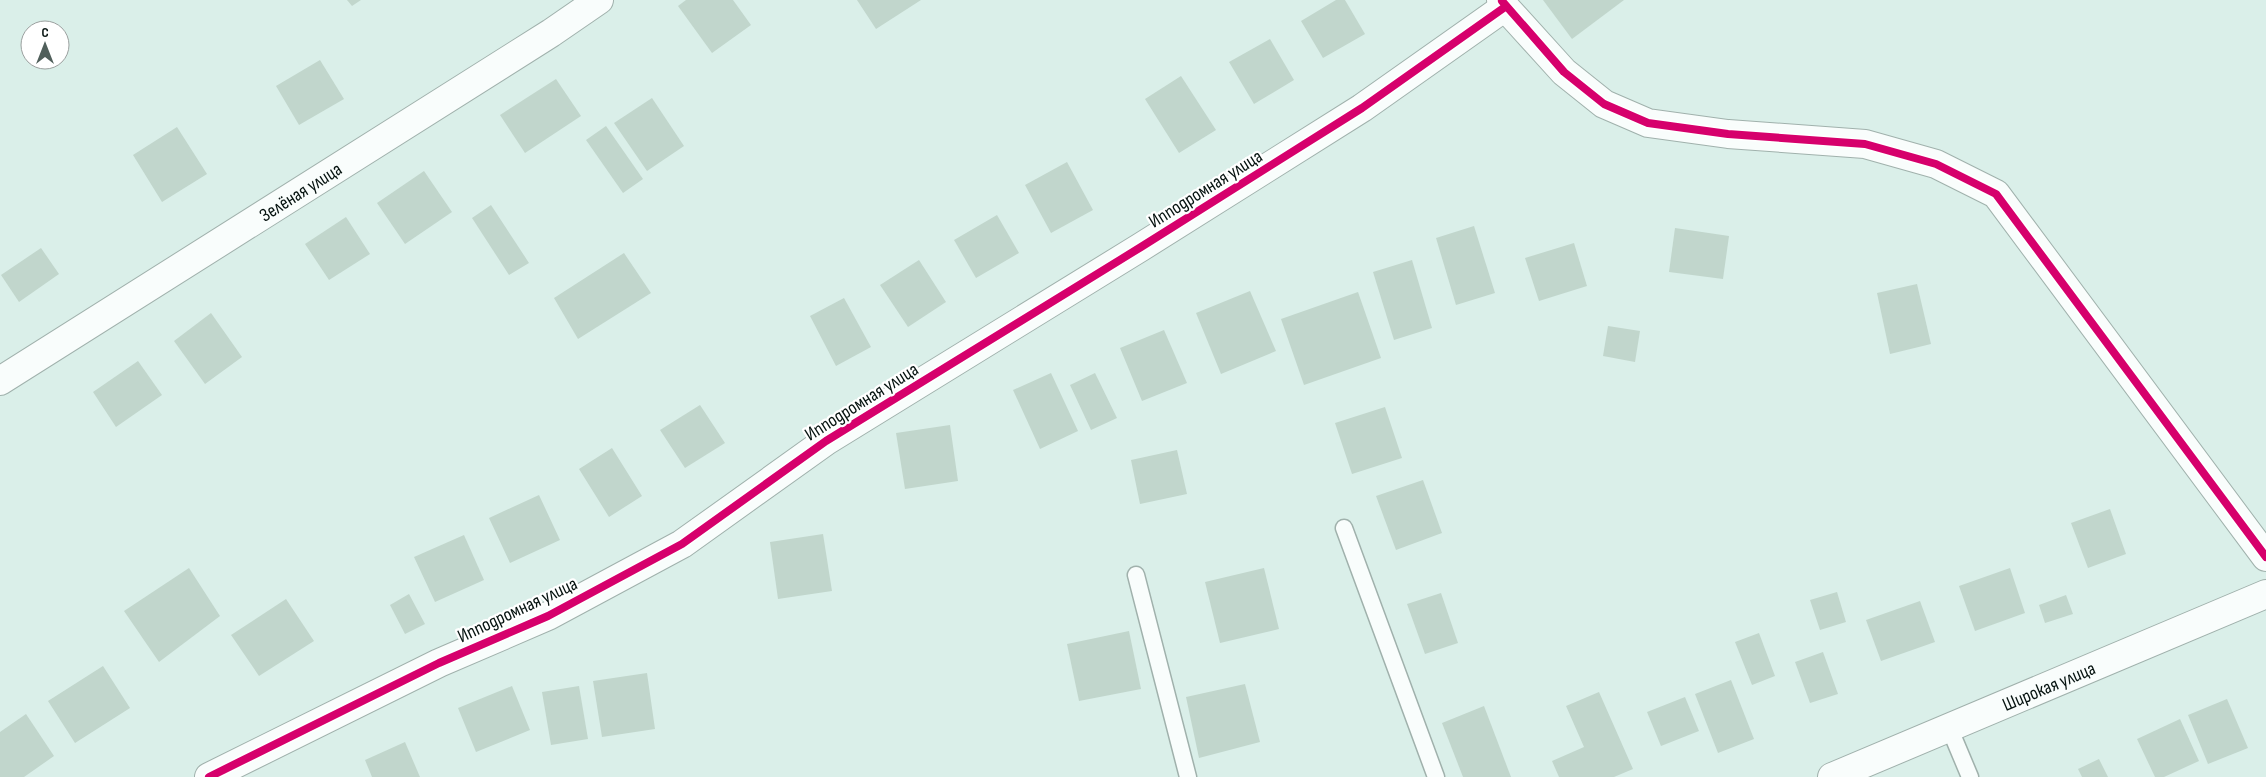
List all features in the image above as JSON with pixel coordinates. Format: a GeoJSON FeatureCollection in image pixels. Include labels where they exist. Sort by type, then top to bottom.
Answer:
{"type":"FeatureCollection","features":[{"type":"Feature","properties":{"kind":"street","name":"Зелёная улица"},"geometry":{"type":"LineString","coordinates":[[0,382],[551,33],[598,0]]}},
{"type":"Feature","properties":{"kind":"street"},"geometry":{"type":"LineString","coordinates":[[1503,4],[1564,72],[1604,104],[1648,123],[1728,134],[1865,144],[1936,164],[1996,194],[2266,557]]}},
{"type":"Feature","properties":{"kind":"street","name":"Ипподромная улица"},"geometry":{"type":"LineString","coordinates":[[209,777],[438,663],[548,616],[682,544],[826,441],[1362,108],[1503,4]]}},
{"type":"Feature","properties":{"kind":"street","name":"Широкая улица"},"geometry":{"type":"LineString","coordinates":[[1832,777],[2266,594]]}},
{"type":"Feature","properties":{"kind":"lane"},"geometry":{"type":"LineString","coordinates":[[1344,528],[1436,777]]}},
{"type":"Feature","properties":{"kind":"lane"},"geometry":{"type":"LineString","coordinates":[[1136,575],[1188,777]]}},
{"type":"Feature","properties":{"kind":"lane"},"geometry":{"type":"LineString","coordinates":[[1949,728],[1970,777]]}},
{"type":"Feature","properties":{"kind":"building"},"geometry":{"type":"Polygon","coordinates":[[[347,0],[361,0],[352,6],[347,0]]]}},
{"type":"Feature","properties":{"kind":"building"},"geometry":{"type":"Polygon","coordinates":[[[686,0],[733,0],[751,25],[712,53],[678,6],[686,0]]]}},
{"type":"Feature","properties":{"kind":"building"},"geometry":{"type":"Polygon","coordinates":[[[857,0],[921,0],[876,29],[857,0]]]}},
{"type":"Feature","properties":{"kind":"building"},"geometry":{"type":"Polygon","coordinates":[[[1336,0],[1345,0],[1365,34],[1323,58],[1301,21],[1336,0]]]}},
{"type":"Feature","properties":{"kind":"building"},"geometry":{"type":"Polygon","coordinates":[[[1543,0],[1624,0],[1572,39],[1543,0]]]}},
{"type":"Feature","properties":{"kind":"building"},"geometry":{"type":"Polygon","coordinates":[[[1270,39],[1294,80],[1254,104],[1229,62],[1270,39]]]}},
{"type":"Feature","properties":{"kind":"building"},"geometry":{"type":"Polygon","coordinates":[[[320,60],[344,99],[299,125],[276,86],[320,60]]]}},
{"type":"Feature","properties":{"kind":"building"},"geometry":{"type":"Polygon","coordinates":[[[1181,76],[1216,130],[1179,153],[1145,99],[1181,76]]]}},
{"type":"Feature","properties":{"kind":"building"},"geometry":{"type":"Polygon","coordinates":[[[556,79],[581,116],[525,153],[500,115],[556,79]]]}},
{"type":"Feature","properties":{"kind":"building"},"geometry":{"type":"Polygon","coordinates":[[[652,98],[684,146],[647,171],[614,123],[652,98]]]}},
{"type":"Feature","properties":{"kind":"building"},"geometry":{"type":"Polygon","coordinates":[[[606,126],[643,179],[623,193],[586,140],[606,126]]]}},
{"type":"Feature","properties":{"kind":"building"},"geometry":{"type":"Polygon","coordinates":[[[177,127],[207,174],[162,202],[133,155],[177,127]]]}},
{"type":"Feature","properties":{"kind":"building"},"geometry":{"type":"Polygon","coordinates":[[[1067,162],[1093,210],[1051,233],[1025,185],[1067,162]]]}},
{"type":"Feature","properties":{"kind":"building"},"geometry":{"type":"Polygon","coordinates":[[[424,171],[452,212],[405,244],[377,203],[424,171]]]}},
{"type":"Feature","properties":{"kind":"building"},"geometry":{"type":"Polygon","coordinates":[[[491,205],[529,263],[509,275],[472,218],[491,205]]]}},
{"type":"Feature","properties":{"kind":"building"},"geometry":{"type":"Polygon","coordinates":[[[997,215],[1019,253],[976,278],[954,240],[997,215]]]}},
{"type":"Feature","properties":{"kind":"building"},"geometry":{"type":"Polygon","coordinates":[[[346,217],[370,254],[329,280],[305,244],[346,217]]]}},
{"type":"Feature","properties":{"kind":"building"},"geometry":{"type":"Polygon","coordinates":[[[1474,226],[1495,293],[1456,305],[1436,238],[1474,226]]]}},
{"type":"Feature","properties":{"kind":"building"},"geometry":{"type":"Polygon","coordinates":[[[1675,228],[1729,236],[1723,279],[1669,272],[1675,228]]]}},
{"type":"Feature","properties":{"kind":"building"},"geometry":{"type":"Polygon","coordinates":[[[1574,243],[1587,286],[1539,301],[1525,258],[1574,243]]]}},
{"type":"Feature","properties":{"kind":"building"},"geometry":{"type":"Polygon","coordinates":[[[41,248],[59,274],[19,302],[1,275],[41,248]]]}},
{"type":"Feature","properties":{"kind":"building"},"geometry":{"type":"Polygon","coordinates":[[[624,253],[651,293],[578,339],[554,298],[624,253]]]}},
{"type":"Feature","properties":{"kind":"building"},"geometry":{"type":"Polygon","coordinates":[[[919,260],[946,302],[908,327],[880,285],[919,260]]]}},
{"type":"Feature","properties":{"kind":"building"},"geometry":{"type":"Polygon","coordinates":[[[1412,260],[1432,328],[1394,340],[1373,272],[1412,260]]]}},
{"type":"Feature","properties":{"kind":"building"},"geometry":{"type":"Polygon","coordinates":[[[1917,284],[1931,344],[1890,354],[1877,293],[1917,284]]]}},
{"type":"Feature","properties":{"kind":"building"},"geometry":{"type":"Polygon","coordinates":[[[1250,291],[1276,351],[1221,374],[1196,313],[1250,291]]]}},
{"type":"Feature","properties":{"kind":"building"},"geometry":{"type":"Polygon","coordinates":[[[1358,292],[1381,358],[1304,385],[1281,319],[1358,292]]]}},
{"type":"Feature","properties":{"kind":"building"},"geometry":{"type":"Polygon","coordinates":[[[844,298],[871,347],[836,366],[810,316],[844,298]]]}},
{"type":"Feature","properties":{"kind":"building"},"geometry":{"type":"Polygon","coordinates":[[[211,313],[242,357],[205,384],[174,341],[211,313]]]}},
{"type":"Feature","properties":{"kind":"building"},"geometry":{"type":"Polygon","coordinates":[[[1608,326],[1640,331],[1635,362],[1603,356],[1608,326]]]}},
{"type":"Feature","properties":{"kind":"building"},"geometry":{"type":"Polygon","coordinates":[[[1164,330],[1187,383],[1142,401],[1120,348],[1164,330]]]}},
{"type":"Feature","properties":{"kind":"building"},"geometry":{"type":"Polygon","coordinates":[[[138,361],[162,395],[116,427],[93,392],[138,361]]]}},
{"type":"Feature","properties":{"kind":"building"},"geometry":{"type":"Polygon","coordinates":[[[1051,373],[1078,431],[1040,449],[1013,390],[1051,373]]]}},
{"type":"Feature","properties":{"kind":"building"},"geometry":{"type":"Polygon","coordinates":[[[1095,373],[1117,418],[1091,430],[1070,385],[1095,373]]]}},
{"type":"Feature","properties":{"kind":"building"},"geometry":{"type":"Polygon","coordinates":[[[700,405],[725,443],[685,468],[660,430],[700,405]]]}},
{"type":"Feature","properties":{"kind":"building"},"geometry":{"type":"Polygon","coordinates":[[[1385,407],[1402,458],[1352,474],[1335,423],[1385,407]]]}},
{"type":"Feature","properties":{"kind":"building"},"geometry":{"type":"Polygon","coordinates":[[[950,425],[958,481],[905,489],[896,433],[950,425]]]}},
{"type":"Feature","properties":{"kind":"building"},"geometry":{"type":"Polygon","coordinates":[[[612,448],[642,496],[609,517],[579,469],[612,448]]]}},
{"type":"Feature","properties":{"kind":"building"},"geometry":{"type":"Polygon","coordinates":[[[1177,450],[1187,494],[1140,504],[1131,460],[1177,450]]]}},
{"type":"Feature","properties":{"kind":"building"},"geometry":{"type":"Polygon","coordinates":[[[1423,480],[1442,533],[1396,550],[1376,496],[1423,480]]]}},
{"type":"Feature","properties":{"kind":"building"},"geometry":{"type":"Polygon","coordinates":[[[539,495],[560,540],[510,563],[489,518],[539,495]]]}},
{"type":"Feature","properties":{"kind":"building"},"geometry":{"type":"Polygon","coordinates":[[[2110,509],[2126,554],[2088,568],[2071,523],[2110,509]]]}},
{"type":"Feature","properties":{"kind":"building"},"geometry":{"type":"Polygon","coordinates":[[[823,534],[832,591],[778,599],[770,542],[823,534]]]}},
{"type":"Feature","properties":{"kind":"building"},"geometry":{"type":"Polygon","coordinates":[[[464,535],[484,580],[435,602],[414,557],[464,535]]]}},
{"type":"Feature","properties":{"kind":"building"},"geometry":{"type":"Polygon","coordinates":[[[189,568],[220,616],[159,662],[124,611],[189,568]]]}},
{"type":"Feature","properties":{"kind":"building"},"geometry":{"type":"Polygon","coordinates":[[[1264,568],[1279,629],[1220,643],[1205,582],[1264,568]]]}},
{"type":"Feature","properties":{"kind":"building"},"geometry":{"type":"Polygon","coordinates":[[[2010,568],[2025,613],[1975,631],[1959,586],[2010,568]]]}},
{"type":"Feature","properties":{"kind":"building"},"geometry":{"type":"Polygon","coordinates":[[[1837,592],[1846,622],[1820,630],[1810,600],[1837,592]]]}},
{"type":"Feature","properties":{"kind":"building"},"geometry":{"type":"Polygon","coordinates":[[[1441,593],[1458,643],[1425,654],[1407,604],[1441,593]]]}},
{"type":"Feature","properties":{"kind":"building"},"geometry":{"type":"Polygon","coordinates":[[[409,594],[425,624],[405,634],[390,605],[409,594]]]}},
{"type":"Feature","properties":{"kind":"building"},"geometry":{"type":"Polygon","coordinates":[[[2066,595],[2073,614],[2045,623],[2039,605],[2066,595]]]}},
{"type":"Feature","properties":{"kind":"building"},"geometry":{"type":"Polygon","coordinates":[[[286,599],[314,641],[259,676],[231,635],[286,599]]]}},
{"type":"Feature","properties":{"kind":"building"},"geometry":{"type":"Polygon","coordinates":[[[1920,601],[1935,642],[1881,661],[1866,620],[1920,601]]]}},
{"type":"Feature","properties":{"kind":"building"},"geometry":{"type":"Polygon","coordinates":[[[1129,631],[1141,689],[1079,701],[1067,644],[1129,631]]]}},
{"type":"Feature","properties":{"kind":"building"},"geometry":{"type":"Polygon","coordinates":[[[1759,633],[1775,676],[1752,685],[1735,642],[1759,633]]]}},
{"type":"Feature","properties":{"kind":"building"},"geometry":{"type":"Polygon","coordinates":[[[1823,652],[1838,694],[1810,703],[1795,662],[1823,652]]]}},
{"type":"Feature","properties":{"kind":"building"},"geometry":{"type":"Polygon","coordinates":[[[103,666],[130,708],[75,743],[48,701],[103,666]]]}},
{"type":"Feature","properties":{"kind":"building"},"geometry":{"type":"Polygon","coordinates":[[[647,673],[655,729],[602,737],[593,681],[647,673]]]}},
{"type":"Feature","properties":{"kind":"building"},"geometry":{"type":"Polygon","coordinates":[[[1731,680],[1754,739],[1718,753],[1695,694],[1731,680]]]}},
{"type":"Feature","properties":{"kind":"building"},"geometry":{"type":"Polygon","coordinates":[[[1245,684],[1260,742],[1199,758],[1186,697],[1245,684]]]}},
{"type":"Feature","properties":{"kind":"building"},"geometry":{"type":"Polygon","coordinates":[[[512,686],[530,730],[476,752],[458,708],[512,686]]]}},
{"type":"Feature","properties":{"kind":"building"},"geometry":{"type":"Polygon","coordinates":[[[579,686],[588,739],[551,745],[542,692],[579,686]]]}},
{"type":"Feature","properties":{"kind":"building"},"geometry":{"type":"Polygon","coordinates":[[[1599,692],[1633,769],[1614,777],[1559,777],[1552,761],[1584,747],[1566,706],[1599,692]]]}},
{"type":"Feature","properties":{"kind":"building"},"geometry":{"type":"Polygon","coordinates":[[[1685,697],[1699,731],[1661,746],[1647,712],[1685,697]]]}},
{"type":"Feature","properties":{"kind":"building"},"geometry":{"type":"Polygon","coordinates":[[[2227,699],[2248,748],[2208,764],[2188,715],[2227,699]]]}},
{"type":"Feature","properties":{"kind":"building"},"geometry":{"type":"Polygon","coordinates":[[[1484,706],[1511,777],[1463,777],[1442,723],[1484,706]]]}},
{"type":"Feature","properties":{"kind":"building"},"geometry":{"type":"Polygon","coordinates":[[[26,714],[54,756],[24,777],[0,777],[0,732],[26,714]]]}},
{"type":"Feature","properties":{"kind":"building"},"geometry":{"type":"Polygon","coordinates":[[[2180,719],[2199,761],[2164,777],[2155,777],[2137,739],[2180,719]]]}},
{"type":"Feature","properties":{"kind":"building"},"geometry":{"type":"Polygon","coordinates":[[[405,742],[420,777],[372,777],[365,760],[405,742]]]}},
{"type":"Feature","properties":{"kind":"building"},"geometry":{"type":"Polygon","coordinates":[[[2099,759],[2108,777],[2082,777],[2078,769],[2099,759]]]}},
{"type":"Feature","properties":{"kind":"cycle path"},"geometry":{"type":"LineString","coordinates":[[1502,1],[1564,72],[1604,104],[1648,123],[1728,134],[1865,144],[1936,164],[1996,194],[2266,557]]}},
{"type":"Feature","properties":{"kind":"cycle path"},"geometry":{"type":"LineString","coordinates":[[209,777],[439,663],[548,616],[682,544],[826,441],[1362,108],[1505,7]]}}]}
